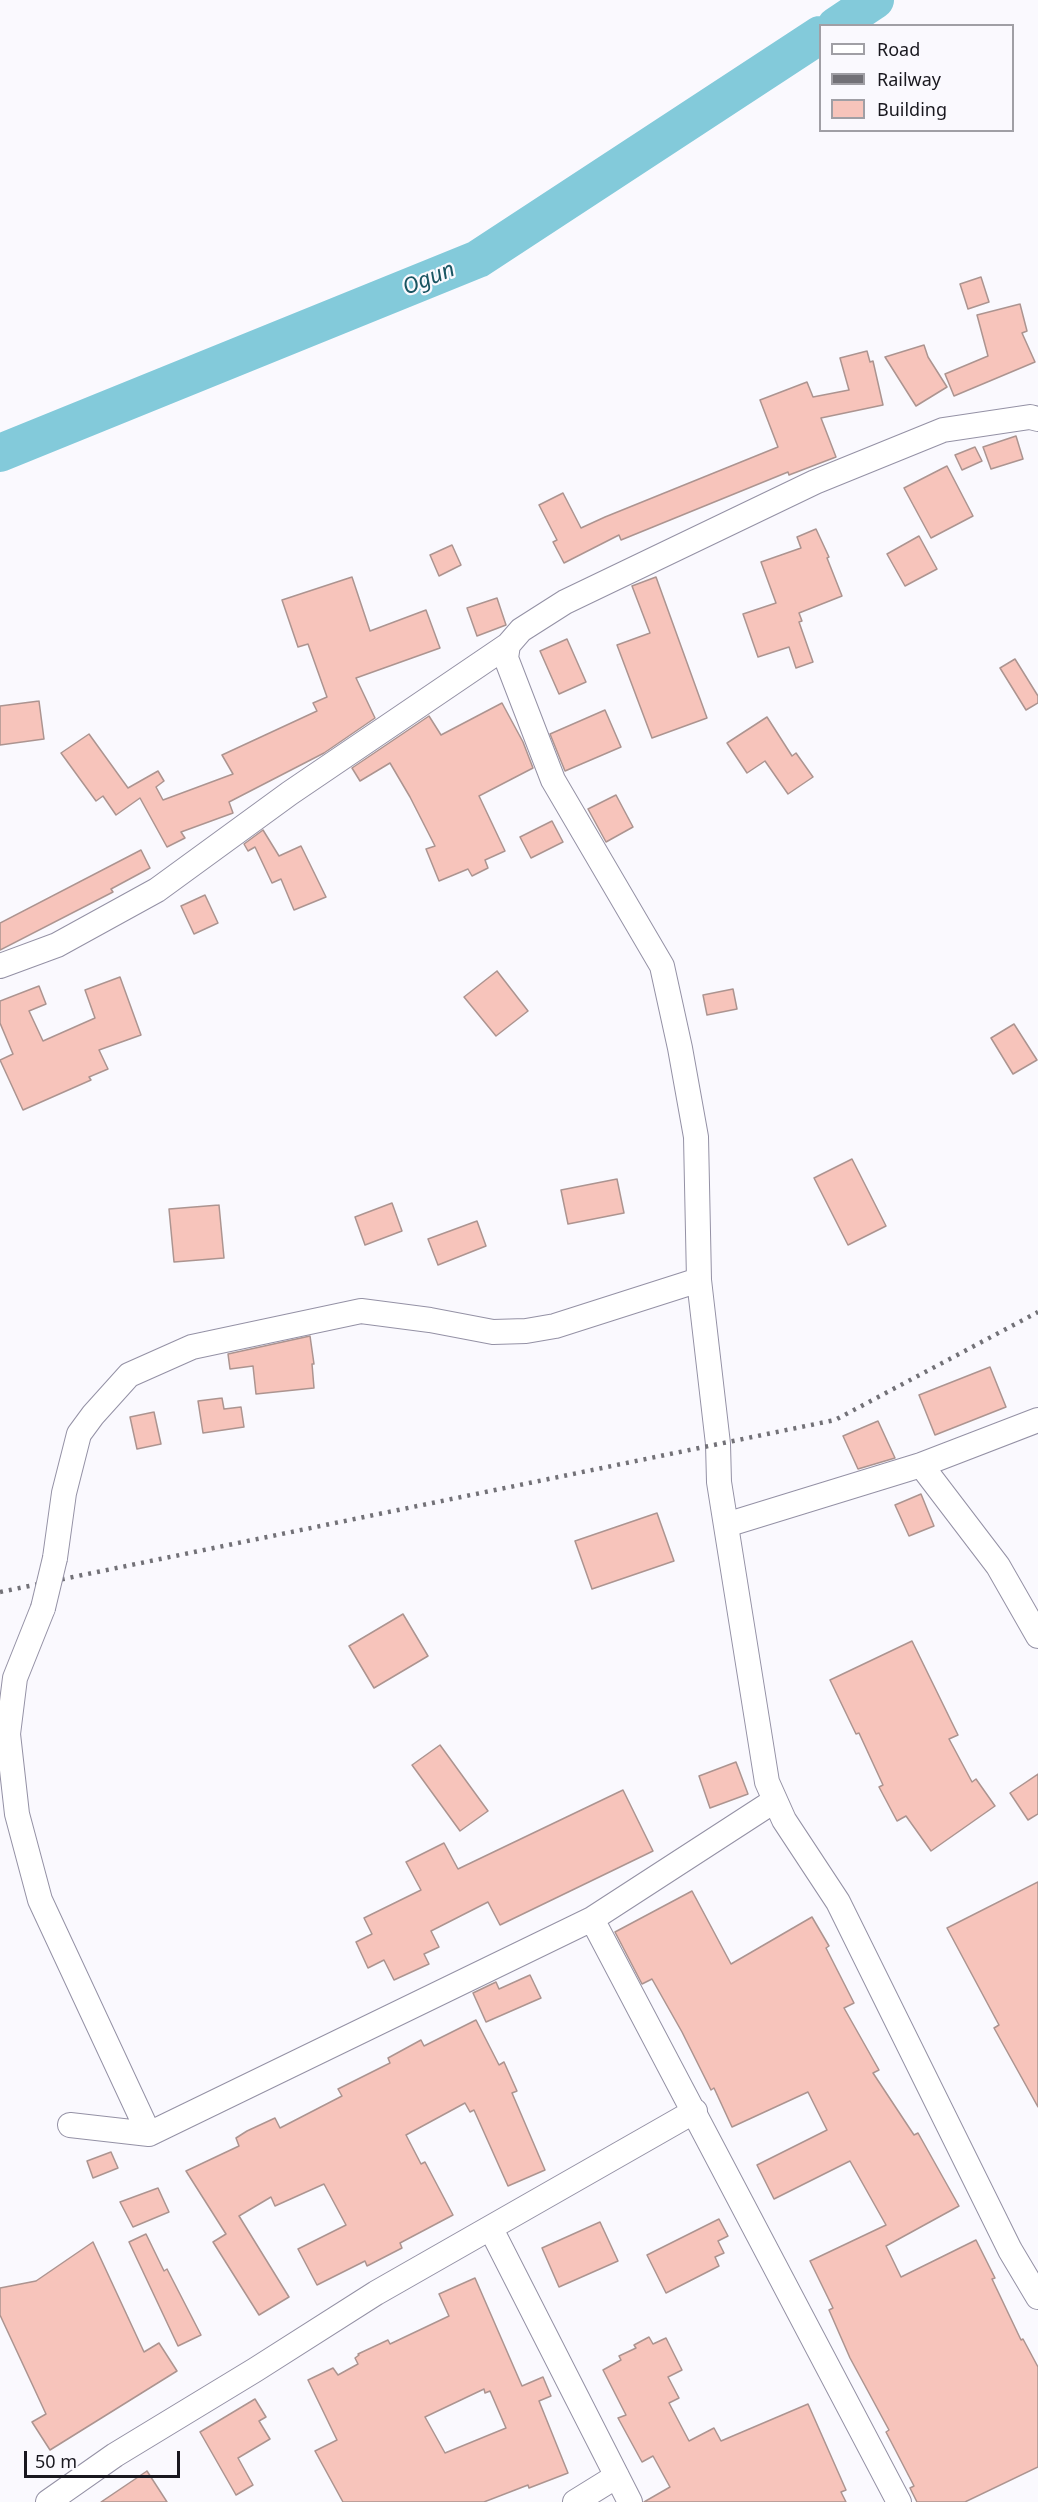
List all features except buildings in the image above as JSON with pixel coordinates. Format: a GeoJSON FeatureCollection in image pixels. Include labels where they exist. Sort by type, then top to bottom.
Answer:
{"type":"FeatureCollection","features":[{"type":"Feature","properties":{"kind":"street"},"geometry":{"type":"LineString","coordinates":[[0,966],[57,945],[157,890],[290,793],[508,645],[521,630],[565,602],[815,482],[943,430],[1030,417],[1038,418]]}},
{"type":"Feature","properties":{"kind":"street"},"geometry":{"type":"LineString","coordinates":[[508,645],[506,658],[553,780],[662,966],[696,1137],[699,1280],[718,1444],[719,1482],[766,1782],[774,1802],[838,1902],[920,2069],[1029,2265],[1038,2297]]}},
{"type":"Feature","properties":{"kind":"street"},"geometry":{"type":"LineString","coordinates":[[149,2134],[40,1900],[17,1814],[4,1734],[15,1678],[43,1608],[55,1558],[64,1493],[79,1434],[93,1415],[129,1376],[192,1347],[361,1311],[430,1320],[493,1332],[526,1331],[555,1326],[699,1280]]}},
{"type":"Feature","properties":{"kind":"street"},"geometry":{"type":"LineString","coordinates":[[726,1525],[921,1465],[1038,1420]]}},
{"type":"Feature","properties":{"kind":"street"},"geometry":{"type":"LineString","coordinates":[[921,1465],[998,1566],[1038,1636]]}},
{"type":"Feature","properties":{"kind":"street"},"geometry":{"type":"LineString","coordinates":[[70,2125],[149,2134],[592,1919],[774,1802]]}},
{"type":"Feature","properties":{"kind":"street"},"geometry":{"type":"LineString","coordinates":[[592,1919],[899,2502]]}},
{"type":"Feature","properties":{"kind":"street"},"geometry":{"type":"LineString","coordinates":[[48,2502],[115,2455],[376,2293],[695,2111]]}},
{"type":"Feature","properties":{"kind":"street"},"geometry":{"type":"LineString","coordinates":[[491,2229],[630,2502]]}},
{"type":"Feature","properties":{"kind":"street"},"geometry":{"type":"LineString","coordinates":[[575,2502],[617,2476]]}},
{"type":"Feature","properties":{"kind":"waterway","name":"Ogun"},"geometry":{"type":"LineString","coordinates":[[839,24],[875,0]]}},
{"type":"Feature","properties":{"kind":"waterway","name":"Ogun"},"geometry":{"type":"LineString","coordinates":[[0,453],[478,259],[819,36]]}},
{"type":"Feature","properties":{"kind":"railway"},"geometry":{"type":"LineString","coordinates":[[0,1592],[835,1420],[1038,1312]]}}]}
